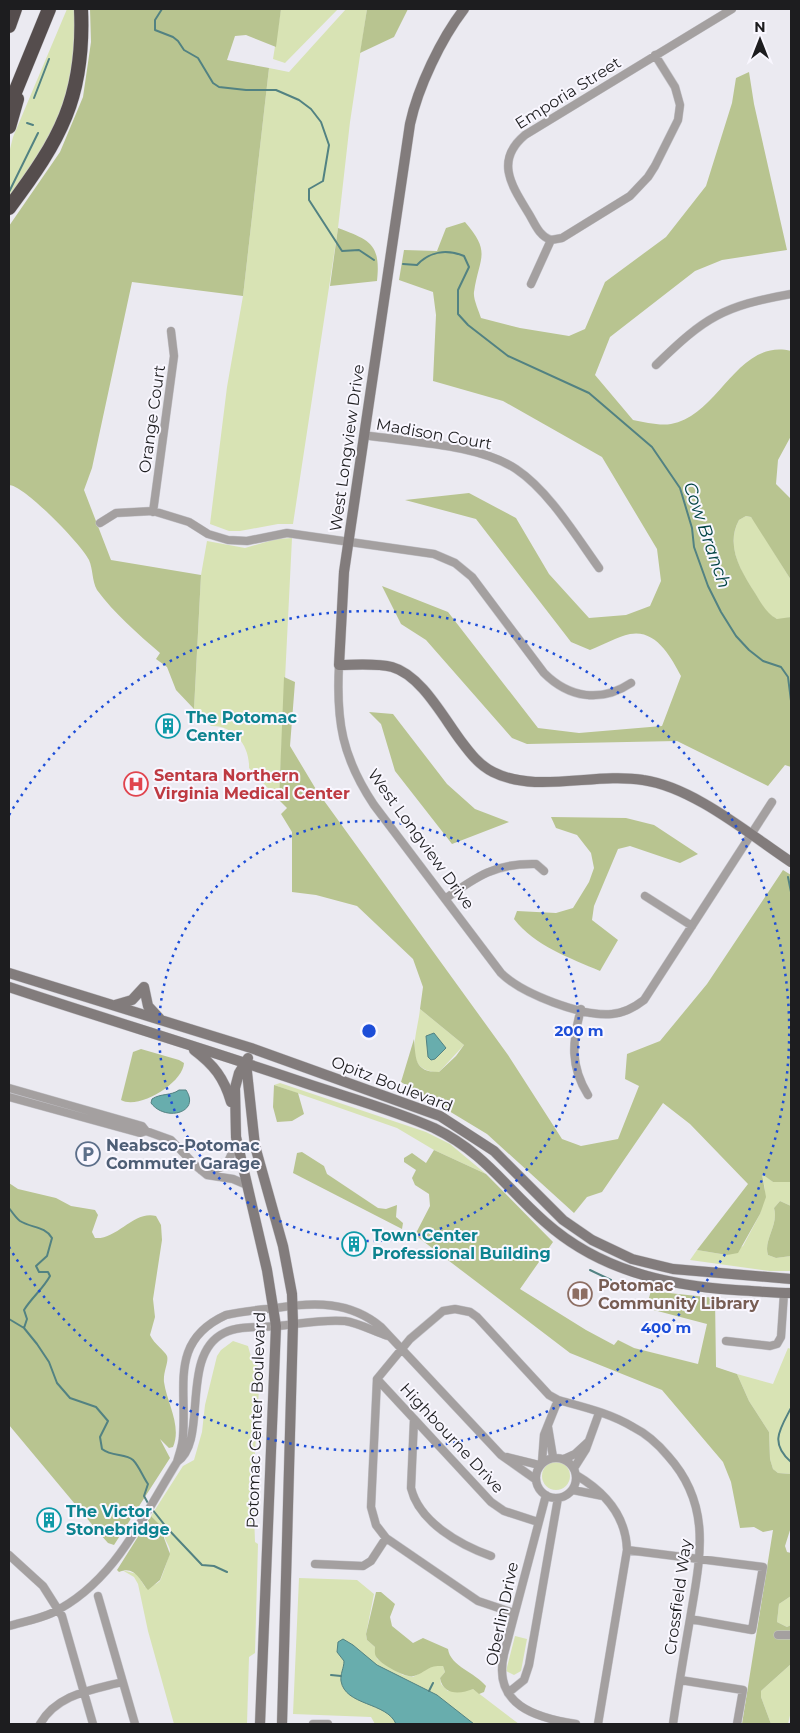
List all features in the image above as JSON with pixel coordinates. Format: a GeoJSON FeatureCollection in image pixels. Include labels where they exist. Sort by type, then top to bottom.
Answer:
{"type":"FeatureCollection","features":[{"type":"Feature","properties":{"kind":"highway"},"geometry":{"type":"LineString","coordinates":[[9,26],[16,9]]}},
{"type":"Feature","properties":{"kind":"highway"},"geometry":{"type":"LineString","coordinates":[[9,107],[49,9]]}},
{"type":"Feature","properties":{"kind":"highway"},"geometry":{"type":"LineString","coordinates":[[9,208],[51,148],[69,109],[79,70],[81,14]]}},
{"type":"Feature","properties":{"kind":"highway"},"geometry":{"type":"LineString","coordinates":[[9,127],[29,57]]}},
{"type":"Feature","properties":{"kind":"main road","name":"West Longview Drive"},"geometry":{"type":"LineString","coordinates":[[339,665],[343,586],[348,541],[412,114],[439,52],[464,9]]}},
{"type":"Feature","properties":{"kind":"main road"},"geometry":{"type":"LineString","coordinates":[[339,665],[385,666],[406,674],[422,689],[476,760],[503,777],[527,782],[623,778],[659,783],[692,797],[791,862]]}},
{"type":"Feature","properties":{"kind":"main road","name":"Opitz Boulevard"},"geometry":{"type":"LineString","coordinates":[[9,973],[251,1048],[422,1108],[457,1125],[494,1151],[563,1220],[612,1251],[648,1264],[673,1269],[736,1276],[791,1279]]}},
{"type":"Feature","properties":{"kind":"main road","name":"Opitz Boulevard"},"geometry":{"type":"LineString","coordinates":[[9,987],[415,1121],[452,1138],[485,1161],[544,1222],[561,1236],[608,1264],[658,1280],[723,1289],[788,1293]]}},
{"type":"Feature","properties":{"kind":"main road"},"geometry":{"type":"LineString","coordinates":[[111,1006],[132,1000],[144,987],[148,1006],[156,1016],[168,1023]]}},
{"type":"Feature","properties":{"kind":"main road"},"geometry":{"type":"LineString","coordinates":[[190,1046],[212,1064],[219,1073],[226,1085],[234,1113]]}},
{"type":"Feature","properties":{"kind":"main road","name":"Potomac Center Boulevard"},"geometry":{"type":"LineString","coordinates":[[251,1048],[246,1064],[239,1073],[236,1084],[234,1113],[236,1137],[274,1308],[276,1326],[260,1724]]}},
{"type":"Feature","properties":{"kind":"main road","name":"Potomac Center Boulevard"},"geometry":{"type":"LineString","coordinates":[[246,1064],[250,1077],[255,1146],[283,1246],[292,1305],[282,1724]]}},
{"type":"Feature","properties":{"kind":"street","name":"Emporia Street"},"geometry":{"type":"LineString","coordinates":[[551,240],[541,235],[512,184],[508,162],[513,147],[525,135],[732,9]]}},
{"type":"Feature","properties":{"kind":"street"},"geometry":{"type":"LineString","coordinates":[[531,284],[551,240],[562,238],[630,196],[648,177],[655,166],[678,120],[680,106],[675,87],[655,55]]}},
{"type":"Feature","properties":{"kind":"street"},"geometry":{"type":"LineString","coordinates":[[656,365],[691,332],[722,312],[751,302],[791,294]]}},
{"type":"Feature","properties":{"kind":"street","name":"Orange Court"},"geometry":{"type":"LineString","coordinates":[[153,512],[174,356],[171,331]]}},
{"type":"Feature","properties":{"kind":"street","name":"Madison Court"},"geometry":{"type":"LineString","coordinates":[[364,435],[479,453],[504,462],[535,485],[599,568]]}},
{"type":"Feature","properties":{"kind":"street"},"geometry":{"type":"LineString","coordinates":[[100,524],[116,513],[153,512],[188,522],[208,534],[228,540],[247,541],[287,533],[434,554],[455,563],[472,577],[544,673],[566,690],[576,694],[597,696],[615,692],[631,683]]}},
{"type":"Feature","properties":{"kind":"street","name":"West Longview Drive"},"geometry":{"type":"LineString","coordinates":[[339,665],[337,701],[340,726],[343,744],[356,777],[374,805],[501,973],[513,984],[542,999],[598,1014],[613,1014],[638,1005],[648,996],[772,802]]}},
{"type":"Feature","properties":{"kind":"street"},"geometry":{"type":"LineString","coordinates":[[445,899],[480,874],[497,868],[516,864],[536,864],[544,871]]}},
{"type":"Feature","properties":{"kind":"street"},"geometry":{"type":"LineString","coordinates":[[645,896],[692,926]]}},
{"type":"Feature","properties":{"kind":"street"},"geometry":{"type":"LineString","coordinates":[[581,1009],[574,1034],[573,1055],[578,1075],[588,1095]]}},
{"type":"Feature","properties":{"kind":"street"},"geometry":{"type":"LineString","coordinates":[[9,1088],[142,1126],[146,1131],[171,1140],[210,1177],[234,1179],[246,1185]]}},
{"type":"Feature","properties":{"kind":"street"},"geometry":{"type":"LineString","coordinates":[[9,1096],[140,1133],[146,1131]]}},
{"type":"Feature","properties":{"kind":"street"},"geometry":{"type":"LineString","coordinates":[[201,1170],[217,1170],[227,1164],[232,1157],[236,1137]]}},
{"type":"Feature","properties":{"kind":"street"},"geometry":{"type":"LineString","coordinates":[[726,1341],[770,1346],[777,1344],[788,1293]]}},
{"type":"Feature","properties":{"kind":"street"},"geometry":{"type":"LineString","coordinates":[[9,1626],[59,1610],[96,1583],[113,1564],[177,1462],[183,1440],[182,1375],[189,1348],[207,1326],[221,1317],[238,1312],[292,1305],[327,1303],[367,1316],[401,1348],[500,1455],[535,1479]]}},
{"type":"Feature","properties":{"kind":"street","name":"Crossfield Way"},"geometry":{"type":"LineString","coordinates":[[377,1378],[401,1348],[443,1311],[455,1309],[470,1312],[550,1395],[558,1400],[620,1420],[643,1433],[677,1465],[687,1483],[697,1511],[700,1526],[700,1559],[672,1724]]}},
{"type":"Feature","properties":{"kind":"street"},"geometry":{"type":"LineString","coordinates":[[177,1462],[184,1457],[187,1448],[200,1365],[206,1350],[225,1332],[247,1327],[344,1321],[388,1336]]}},
{"type":"Feature","properties":{"kind":"street"},"geometry":{"type":"LineString","coordinates":[[377,1378],[370,1507],[376,1525],[386,1538],[478,1601],[514,1613]]}},
{"type":"Feature","properties":{"kind":"street","name":"Highbourne Drive"},"geometry":{"type":"LineString","coordinates":[[377,1378],[491,1502],[504,1511],[538,1522]]}},
{"type":"Feature","properties":{"kind":"street"},"geometry":{"type":"LineString","coordinates":[[558,1400],[542,1444],[541,1464],[535,1479],[538,1489],[546,1495],[558,1498],[573,1490],[604,1497]]}},
{"type":"Feature","properties":{"kind":"street"},"geometry":{"type":"LineString","coordinates":[[573,1490],[575,1472],[583,1457],[599,1412]]}},
{"type":"Feature","properties":{"kind":"street"},"geometry":{"type":"LineString","coordinates":[[414,1419],[411,1488],[414,1499],[422,1512],[436,1524],[472,1549],[490,1556]]}},
{"type":"Feature","properties":{"kind":"street"},"geometry":{"type":"LineString","coordinates":[[548,1427],[553,1457]]}},
{"type":"Feature","properties":{"kind":"street"},"geometry":{"type":"LineString","coordinates":[[500,1455],[541,1464],[553,1457],[564,1458],[576,1454],[588,1442]]}},
{"type":"Feature","properties":{"kind":"street"},"geometry":{"type":"LineString","coordinates":[[564,1458],[575,1472],[596,1487],[604,1497],[621,1519],[627,1538],[627,1550],[598,1724]]}},
{"type":"Feature","properties":{"kind":"street","name":"Oberlin Drive"},"geometry":{"type":"LineString","coordinates":[[508,1693],[502,1679],[502,1662],[546,1495]]}},
{"type":"Feature","properties":{"kind":"street"},"geometry":{"type":"LineString","coordinates":[[558,1498],[529,1665],[524,1680],[508,1693],[515,1702],[529,1713],[576,1724]]}},
{"type":"Feature","properties":{"kind":"street"},"geometry":{"type":"LineString","coordinates":[[316,1564],[363,1566],[371,1562],[386,1538]]}},
{"type":"Feature","properties":{"kind":"street"},"geometry":{"type":"LineString","coordinates":[[627,1550],[763,1567],[752,1630],[690,1618]]}},
{"type":"Feature","properties":{"kind":"street"},"geometry":{"type":"LineString","coordinates":[[9,1555],[43,1586],[59,1610],[65,1623],[93,1724]]}},
{"type":"Feature","properties":{"kind":"street"},"geometry":{"type":"LineString","coordinates":[[98,1596],[134,1724]]}},
{"type":"Feature","properties":{"kind":"street"},"geometry":{"type":"LineString","coordinates":[[778,1635],[791,1635]]}},
{"type":"Feature","properties":{"kind":"street"},"geometry":{"type":"LineString","coordinates":[[680,1680],[743,1690],[737,1724]]}},
{"type":"Feature","properties":{"kind":"street"},"geometry":{"type":"LineString","coordinates":[[40,1724],[48,1712],[59,1703],[84,1692],[122,1682]]}},
{"type":"Feature","properties":{"kind":"street"},"geometry":{"type":"LineString","coordinates":[[313,1724],[328,1724]]}},
{"type":"Feature","properties":{"kind":"green space"},"geometry":{"type":"Polygon","coordinates":[[[67,9],[76,9],[76,63],[56,129],[9,200],[9,153],[13,137],[67,9]]]}},
{"type":"Feature","properties":{"kind":"green space"},"geometry":{"type":"Polygon","coordinates":[[[90,9],[281,9],[276,47],[246,35],[235,36],[227,60],[269,68],[243,296],[132,282],[92,468],[84,490],[111,560],[201,575],[194,709],[176,690],[167,667],[156,659],[160,653],[119,615],[97,590],[89,560],[76,542],[39,505],[27,495],[9,485],[9,226],[60,152],[83,97],[91,42],[90,9]]]}},
{"type":"Feature","properties":{"kind":"green space"},"geometry":{"type":"Polygon","coordinates":[[[281,9],[338,9],[285,63],[273,59],[281,9]]]}},
{"type":"Feature","properties":{"kind":"green space"},"geometry":{"type":"Polygon","coordinates":[[[346,9],[367,9],[350,122],[338,228],[293,524],[278,524],[240,531],[229,531],[210,524],[227,387],[243,296],[269,68],[289,72],[346,9]]]}},
{"type":"Feature","properties":{"kind":"green space"},"geometry":{"type":"Polygon","coordinates":[[[367,9],[408,9],[394,37],[360,53],[367,9]]]}},
{"type":"Feature","properties":{"kind":"green space"},"geometry":{"type":"Polygon","coordinates":[[[749,72],[754,104],[787,250],[722,260],[695,271],[610,337],[595,375],[633,420],[671,424],[688,418],[702,407],[742,366],[756,356],[772,350],[791,351],[791,436],[778,460],[776,484],[791,499],[791,580],[751,517],[746,516],[739,520],[734,539],[736,558],[764,608],[777,619],[791,617],[791,767],[785,765],[768,786],[677,741],[527,744],[512,738],[426,640],[401,624],[382,586],[448,612],[538,728],[579,733],[662,726],[681,676],[667,653],[655,640],[648,636],[630,634],[590,650],[571,642],[476,519],[405,500],[469,493],[516,518],[549,574],[589,618],[626,615],[650,606],[661,581],[657,549],[602,457],[503,401],[433,381],[436,315],[433,292],[399,280],[404,250],[437,251],[446,228],[465,222],[478,241],[482,255],[474,295],[481,318],[520,328],[569,336],[585,329],[605,282],[666,237],[706,186],[732,103],[736,78],[749,72]]]}},
{"type":"Feature","properties":{"kind":"green space"},"geometry":{"type":"Polygon","coordinates":[[[338,228],[358,236],[371,245],[377,259],[377,281],[330,286],[338,228]]]}},
{"type":"Feature","properties":{"kind":"green space"},"geometry":{"type":"Polygon","coordinates":[[[746,516],[751,517],[755,522],[791,580],[791,617],[779,619],[770,615],[764,609],[744,576],[736,558],[734,539],[739,520],[746,516]]]}},
{"type":"Feature","properties":{"kind":"green space"},"geometry":{"type":"Polygon","coordinates":[[[292,538],[279,800],[249,768],[247,752],[239,738],[227,729],[211,726],[194,709],[201,575],[207,541],[245,548],[276,539],[292,538]]]}},
{"type":"Feature","properties":{"kind":"green space"},"geometry":{"type":"Polygon","coordinates":[[[284,677],[295,682],[290,746],[317,791],[508,1055],[562,1139],[581,1146],[618,1139],[639,1086],[625,1079],[627,1054],[660,1041],[707,984],[783,870],[791,875],[791,1182],[773,1182],[762,1174],[766,1197],[760,1214],[738,1253],[727,1255],[697,1250],[748,1184],[690,1124],[663,1103],[602,1192],[587,1197],[574,1213],[487,1134],[401,1082],[414,1039],[416,1058],[421,1067],[425,1070],[439,1072],[456,1056],[464,1045],[420,1009],[423,987],[413,959],[357,906],[316,895],[292,892],[292,832],[281,814],[287,808],[279,800],[284,677]]]}},
{"type":"Feature","properties":{"kind":"green space"},"geometry":{"type":"Polygon","coordinates":[[[369,712],[393,714],[447,784],[475,809],[509,822],[452,844],[395,771],[381,724],[369,712]]]}},
{"type":"Feature","properties":{"kind":"green space"},"geometry":{"type":"Polygon","coordinates":[[[551,817],[626,818],[654,825],[698,854],[680,863],[630,846],[618,849],[594,906],[592,920],[618,940],[600,971],[543,944],[532,937],[514,919],[517,911],[556,913],[573,908],[589,882],[594,868],[591,853],[577,835],[556,828],[551,817]]]}},
{"type":"Feature","properties":{"kind":"green space"},"geometry":{"type":"Polygon","coordinates":[[[420,1009],[464,1045],[439,1072],[427,1070],[420,1065],[416,1058],[414,1049],[420,1009]]]}},
{"type":"Feature","properties":{"kind":"green space"},"geometry":{"type":"Polygon","coordinates":[[[141,1049],[179,1060],[184,1063],[182,1071],[168,1086],[149,1098],[129,1102],[121,1100],[133,1052],[141,1049]]]}},
{"type":"Feature","properties":{"kind":"green space"},"geometry":{"type":"Polygon","coordinates":[[[280,1083],[426,1132],[450,1144],[486,1174],[434,1150],[397,1128],[274,1085],[280,1083]]]}},
{"type":"Feature","properties":{"kind":"green space"},"geometry":{"type":"Polygon","coordinates":[[[274,1085],[298,1093],[304,1114],[292,1121],[277,1122],[273,1107],[274,1085]]]}},
{"type":"Feature","properties":{"kind":"green space"},"geometry":{"type":"Polygon","coordinates":[[[434,1150],[486,1174],[553,1242],[520,1289],[614,1345],[618,1340],[634,1348],[698,1364],[707,1324],[646,1308],[651,1291],[715,1298],[716,1367],[737,1374],[749,1401],[769,1432],[770,1459],[773,1469],[778,1473],[791,1474],[791,1527],[785,1546],[787,1552],[791,1553],[791,1596],[779,1604],[777,1622],[787,1627],[791,1625],[791,1664],[761,1691],[761,1697],[771,1724],[742,1724],[773,1530],[763,1532],[754,1527],[740,1528],[731,1482],[723,1462],[662,1390],[570,1353],[415,1235],[430,1206],[429,1194],[415,1185],[412,1178],[416,1170],[404,1162],[404,1158],[412,1153],[426,1163],[434,1150]]]}},
{"type":"Feature","properties":{"kind":"green space"},"geometry":{"type":"Polygon","coordinates":[[[302,1152],[324,1166],[327,1174],[378,1208],[386,1209],[397,1205],[396,1217],[403,1223],[402,1229],[293,1173],[297,1153],[302,1152]]]}},
{"type":"Feature","properties":{"kind":"green space"},"geometry":{"type":"Polygon","coordinates":[[[762,1173],[773,1182],[791,1182],[791,1206],[780,1201],[774,1208],[774,1220],[767,1249],[768,1255],[776,1258],[791,1256],[791,1271],[770,1271],[690,1260],[697,1250],[727,1255],[743,1246],[760,1214],[765,1190],[762,1173]]]}},
{"type":"Feature","properties":{"kind":"green space"},"geometry":{"type":"Polygon","coordinates":[[[9,1183],[18,1189],[56,1198],[71,1206],[95,1210],[98,1215],[92,1232],[95,1238],[111,1235],[140,1217],[148,1215],[156,1216],[161,1225],[162,1240],[153,1299],[155,1317],[150,1335],[167,1356],[164,1382],[175,1423],[175,1439],[173,1447],[169,1448],[160,1439],[170,1458],[114,1545],[108,1543],[100,1534],[9,1425],[9,1183]]]}},
{"type":"Feature","properties":{"kind":"green space"},"geometry":{"type":"Polygon","coordinates":[[[780,1201],[791,1206],[791,1256],[776,1258],[768,1255],[767,1249],[774,1220],[774,1208],[780,1201]]]}},
{"type":"Feature","properties":{"kind":"green space"},"geometry":{"type":"Polygon","coordinates":[[[233,1341],[248,1346],[253,1364],[258,1366],[260,1372],[253,1486],[255,1542],[258,1544],[255,1653],[249,1657],[247,1724],[174,1724],[148,1631],[138,1584],[134,1577],[122,1570],[137,1574],[145,1587],[160,1581],[170,1550],[165,1539],[165,1531],[151,1516],[183,1466],[194,1460],[202,1432],[205,1405],[217,1356],[221,1350],[233,1341]]]}},
{"type":"Feature","properties":{"kind":"green space"},"geometry":{"type":"Polygon","coordinates":[[[788,1348],[791,1349],[791,1474],[778,1473],[773,1469],[770,1459],[769,1432],[749,1401],[737,1374],[773,1384],[788,1348]]]}},
{"type":"Feature","properties":{"kind":"green space"},"geometry":{"type":"Polygon","coordinates":[[[556,1462],[566,1466],[570,1476],[566,1486],[556,1490],[546,1486],[542,1476],[546,1466],[556,1462]]]}},
{"type":"Feature","properties":{"kind":"green space"},"geometry":{"type":"Polygon","coordinates":[[[151,1516],[163,1528],[164,1538],[170,1554],[160,1580],[148,1590],[133,1572],[125,1570],[119,1572],[117,1570],[151,1516]]]}},
{"type":"Feature","properties":{"kind":"green space"},"geometry":{"type":"Polygon","coordinates":[[[299,1578],[357,1580],[374,1594],[366,1634],[367,1640],[375,1647],[377,1659],[403,1675],[413,1677],[432,1666],[443,1666],[445,1672],[440,1678],[441,1684],[448,1691],[473,1689],[519,1724],[375,1724],[371,1717],[293,1714],[299,1578]]]}},
{"type":"Feature","properties":{"kind":"green space"},"geometry":{"type":"Polygon","coordinates":[[[376,1592],[381,1592],[395,1604],[390,1617],[392,1626],[413,1643],[423,1638],[448,1649],[453,1660],[458,1665],[482,1681],[486,1686],[484,1692],[479,1694],[473,1689],[463,1692],[449,1691],[442,1684],[440,1678],[445,1672],[443,1666],[427,1669],[411,1676],[394,1670],[379,1661],[375,1655],[375,1647],[367,1640],[366,1634],[376,1592]]]}},
{"type":"Feature","properties":{"kind":"green space"},"geometry":{"type":"Polygon","coordinates":[[[791,1596],[791,1625],[787,1627],[777,1622],[779,1604],[791,1596]]]}},
{"type":"Feature","properties":{"kind":"green space"},"geometry":{"type":"Polygon","coordinates":[[[515,1636],[527,1639],[521,1671],[514,1675],[506,1671],[515,1636]]]}},
{"type":"Feature","properties":{"kind":"green space"},"geometry":{"type":"Polygon","coordinates":[[[791,1664],[791,1711],[788,1724],[771,1724],[761,1697],[761,1691],[791,1664]]]}},
{"type":"Feature","properties":{"kind":"water"},"geometry":{"type":"Polygon","coordinates":[[[434,1033],[446,1048],[435,1059],[431,1060],[428,1057],[426,1036],[434,1033]]]}},
{"type":"Feature","properties":{"kind":"water"},"geometry":{"type":"Polygon","coordinates":[[[179,1090],[186,1090],[189,1104],[179,1112],[164,1112],[157,1109],[151,1103],[155,1097],[179,1090]]]}},
{"type":"Feature","properties":{"kind":"water"},"geometry":{"type":"Polygon","coordinates":[[[343,1639],[377,1665],[437,1695],[474,1724],[396,1724],[384,1712],[350,1695],[344,1689],[341,1681],[344,1661],[337,1652],[338,1642],[343,1639]]]}},
{"type":"Feature","properties":{"kind":"waterway","name":"Cow Branch"},"geometry":{"type":"LineString","coordinates":[[162,9],[155,20],[155,30],[173,37],[184,50],[198,58],[213,83],[219,87],[246,90],[276,90],[299,100],[311,109],[321,122],[329,145],[323,181],[309,189],[309,200],[342,251],[359,250],[374,260]]}},
{"type":"Feature","properties":{"kind":"waterway"},"geometry":{"type":"LineString","coordinates":[[34,98],[49,59]]}},
{"type":"Feature","properties":{"kind":"waterway"},"geometry":{"type":"LineString","coordinates":[[27,123],[33,125]]}},
{"type":"Feature","properties":{"kind":"waterway"},"geometry":{"type":"LineString","coordinates":[[9,192],[38,133]]}},
{"type":"Feature","properties":{"kind":"waterway","name":"Cow Branch"},"geometry":{"type":"LineString","coordinates":[[403,264],[417,265],[433,254],[445,252],[464,256],[469,267],[458,290],[458,314],[468,325],[508,356],[589,393],[652,447],[680,488],[692,528],[694,547],[708,586],[721,612],[736,636],[749,650],[763,661],[781,667],[788,677],[791,701]]}},
{"type":"Feature","properties":{"kind":"waterway","name":"Cow Branch"},"geometry":{"type":"LineString","coordinates":[[788,877],[791,892]]}},
{"type":"Feature","properties":{"kind":"waterway"},"geometry":{"type":"LineString","coordinates":[[9,1208],[20,1221],[46,1231],[52,1238],[47,1256],[36,1266],[39,1272],[48,1272],[50,1276],[24,1310],[27,1319],[24,1328]]}},
{"type":"Feature","properties":{"kind":"waterway"},"geometry":{"type":"LineString","coordinates":[[590,1270],[611,1280]]}},
{"type":"Feature","properties":{"kind":"waterway"},"geometry":{"type":"LineString","coordinates":[[9,1319],[24,1328],[37,1344],[49,1362],[57,1383],[70,1398],[96,1407],[108,1421],[100,1437],[102,1449],[110,1453],[127,1456],[135,1462],[148,1484],[144,1496],[149,1505]]}},
{"type":"Feature","properties":{"kind":"waterway","name":"Cow Branch"},"geometry":{"type":"LineString","coordinates":[[791,1408],[780,1429],[778,1442],[784,1455],[791,1462]]}},
{"type":"Feature","properties":{"kind":"waterway"},"geometry":{"type":"LineString","coordinates":[[152,1509],[202,1565],[214,1566],[227,1572]]}},
{"type":"Feature","properties":{"kind":"waterway"},"geometry":{"type":"LineString","coordinates":[[331,1675],[341,1676]]}},
{"type":"Feature","properties":{"kind":"waterway"},"geometry":{"type":"LineString","coordinates":[[429,1691],[433,1683]]}},
{"type":"Feature","properties":{"kind":"place","name":"The Potomac Center"},"geometry":{"type":"Point","coordinates":[168,726]}},
{"type":"Feature","properties":{"kind":"place","name":"Sentara Northern Virginia Medical Center"},"geometry":{"type":"Point","coordinates":[136,784]}},
{"type":"Feature","properties":{"kind":"place","name":"Neabsco-Potomac Commuter Garage"},"geometry":{"type":"Point","coordinates":[88,1154]}},
{"type":"Feature","properties":{"kind":"place","name":"Town Center Professional Building"},"geometry":{"type":"Point","coordinates":[354,1244]}},
{"type":"Feature","properties":{"kind":"place","name":"Potomac Community Library"},"geometry":{"type":"Point","coordinates":[580,1294]}},
{"type":"Feature","properties":{"kind":"place","name":"The Victor Stonebridge"},"geometry":{"type":"Point","coordinates":[49,1520]}}]}
